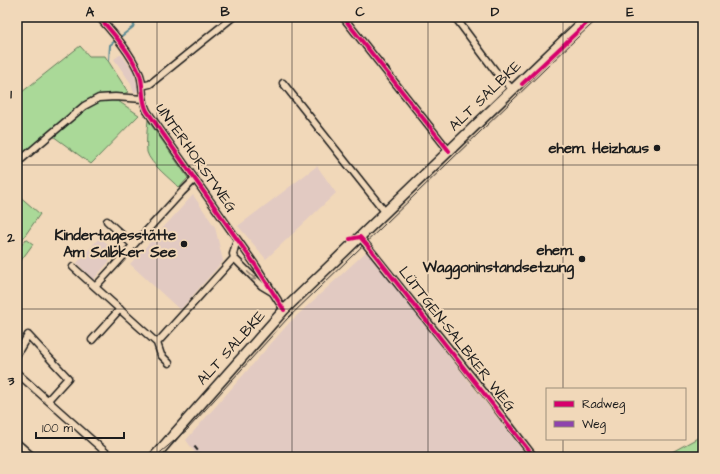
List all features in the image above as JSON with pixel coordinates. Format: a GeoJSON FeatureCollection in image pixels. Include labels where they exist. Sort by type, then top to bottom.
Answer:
{"type":"FeatureCollection","features":[{"type":"Feature","properties":{"kind":"main road","name":"ALT SALBKE"},"geometry":{"type":"LineString","coordinates":[[158,456],[184,422],[284,310],[588,17]]}},
{"type":"Feature","properties":{"kind":"street","name":"UNTERHORSTWEG"},"geometry":{"type":"LineString","coordinates":[[99,17],[120,42],[140,74],[143,99],[147,111],[268,283],[284,310]]}},
{"type":"Feature","properties":{"kind":"street"},"geometry":{"type":"LineString","coordinates":[[142,86],[150,84],[234,17]]}},
{"type":"Feature","properties":{"kind":"street"},"geometry":{"type":"LineString","coordinates":[[343,17],[449,151]]}},
{"type":"Feature","properties":{"kind":"street"},"geometry":{"type":"LineString","coordinates":[[455,17],[496,72],[512,89]]}},
{"type":"Feature","properties":{"kind":"street"},"geometry":{"type":"LineString","coordinates":[[283,83],[386,212]]}},
{"type":"Feature","properties":{"kind":"street","name":"UNTERHORSTWEG"},"geometry":{"type":"LineString","coordinates":[[17,163],[84,106],[99,98],[116,97],[143,99]]}},
{"type":"Feature","properties":{"kind":"street"},"geometry":{"type":"LineString","coordinates":[[95,287],[132,245],[195,179]]}},
{"type":"Feature","properties":{"kind":"street"},"geometry":{"type":"LineString","coordinates":[[107,221],[132,245]]}},
{"type":"Feature","properties":{"kind":"street","name":"LÜTTGEN-SALBKER WEG"},"geometry":{"type":"LineString","coordinates":[[360,237],[534,457]]}},
{"type":"Feature","properties":{"kind":"street"},"geometry":{"type":"LineString","coordinates":[[157,343],[234,258],[233,254],[237,239]]}},
{"type":"Feature","properties":{"kind":"street","name":"UNTERHORSTWEG"},"geometry":{"type":"LineString","coordinates":[[234,258],[262,286],[272,292]]}},
{"type":"Feature","properties":{"kind":"street"},"geometry":{"type":"LineString","coordinates":[[73,267],[157,343],[161,355],[168,363]]}},
{"type":"Feature","properties":{"kind":"street"},"geometry":{"type":"LineString","coordinates":[[92,340],[120,309]]}},
{"type":"Feature","properties":{"kind":"street"},"geometry":{"type":"LineString","coordinates":[[17,354],[28,335],[68,378],[48,400]]}},
{"type":"Feature","properties":{"kind":"street"},"geometry":{"type":"LineString","coordinates":[[17,373],[111,457]]}},
{"type":"Feature","properties":{"kind":"street"},"geometry":{"type":"LineString","coordinates":[[17,443],[33,457]]}},
{"type":"Feature","properties":{"kind":"shaded area"},"geometry":{"type":"Polygon","coordinates":[[[121,54],[134,72],[139,91],[134,93],[130,82],[114,59],[121,54]]]}},
{"type":"Feature","properties":{"kind":"shaded area"},"geometry":{"type":"Polygon","coordinates":[[[317,166],[336,193],[266,259],[238,226],[317,166]]]}},
{"type":"Feature","properties":{"kind":"shaded area","name":"Kindertagesstätte Am Salbker See"},"geometry":{"type":"Polygon","coordinates":[[[193,195],[215,227],[223,261],[180,310],[130,264],[193,195]]]}},
{"type":"Feature","properties":{"kind":"shaded area"},"geometry":{"type":"Polygon","coordinates":[[[100,237],[117,253],[93,280],[77,263],[100,237]]]}},
{"type":"Feature","properties":{"kind":"shaded area"},"geometry":{"type":"Polygon","coordinates":[[[367,251],[528,457],[198,457],[186,440],[290,322],[367,251]]]}},
{"type":"Feature","properties":{"kind":"green space"},"geometry":{"type":"Polygon","coordinates":[[[80,46],[89,56],[105,56],[128,92],[121,95],[98,95],[17,159],[17,96],[80,46]]]}},
{"type":"Feature","properties":{"kind":"green space"},"geometry":{"type":"Polygon","coordinates":[[[103,100],[118,101],[139,115],[91,164],[53,136],[86,108],[103,100]]]}},
{"type":"Feature","properties":{"kind":"green space"},"geometry":{"type":"Polygon","coordinates":[[[148,120],[188,178],[179,188],[156,166],[149,157],[147,152],[148,120]]]}},
{"type":"Feature","properties":{"kind":"green space"},"geometry":{"type":"Polygon","coordinates":[[[17,194],[40,214],[17,247],[17,194]]]}},
{"type":"Feature","properties":{"kind":"green space"},"geometry":{"type":"Polygon","coordinates":[[[26,239],[33,244],[17,266],[17,251],[26,239]]]}},
{"type":"Feature","properties":{"kind":"green space"},"geometry":{"type":"Polygon","coordinates":[[[703,435],[703,457],[663,457],[703,435]]]}},
{"type":"Feature","properties":{"kind":"waterway"},"geometry":{"type":"LineString","coordinates":[[109,60],[110,45],[133,27],[137,17]]}},
{"type":"Feature","properties":{"kind":"tram line"},"geometry":{"type":"LineString","coordinates":[[155,457],[187,430],[287,319],[600,17]]}},
{"type":"Feature","properties":{"kind":"railway"},"geometry":{"type":"LineString","coordinates":[[194,446],[203,457]]}},
{"type":"Feature","properties":{"kind":"cycle path"},"geometry":{"type":"LineString","coordinates":[[99,17],[122,44],[132,59],[140,75],[144,102],[147,111],[256,266],[284,310]]}},
{"type":"Feature","properties":{"kind":"cycle path"},"geometry":{"type":"LineString","coordinates":[[343,17],[449,151]]}},
{"type":"Feature","properties":{"kind":"cycle path"},"geometry":{"type":"LineString","coordinates":[[522,84],[593,17]]}},
{"type":"Feature","properties":{"kind":"cycle path"},"geometry":{"type":"LineString","coordinates":[[350,239],[360,237],[367,245],[534,457]]}},
{"type":"Feature","properties":{"kind":"place","name":"ehem. Heizhaus"},"geometry":{"type":"Point","coordinates":[657,148]}},
{"type":"Feature","properties":{"kind":"place","name":"Kindertagesstätte Am Salbker See"},"geometry":{"type":"Point","coordinates":[184,244]}},
{"type":"Feature","properties":{"kind":"place","name":"ehem. Waggoninstandsetzung"},"geometry":{"type":"Point","coordinates":[582,259]}}]}
